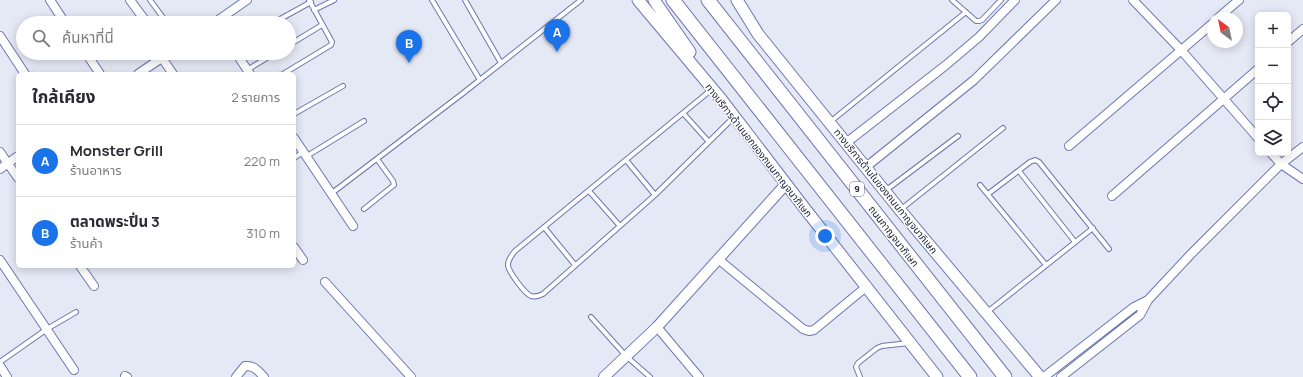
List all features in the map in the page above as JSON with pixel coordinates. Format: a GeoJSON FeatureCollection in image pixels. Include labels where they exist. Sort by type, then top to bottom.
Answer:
{"type":"FeatureCollection","features":[{"type":"Feature","properties":{"kind":"highway"},"geometry":{"type":"LineString","coordinates":[[673,0],[970,377]]}},
{"type":"Feature","properties":{"kind":"highway","name":"ถนนกาญจนาภิเษก"},"geometry":{"type":"LineString","coordinates":[[708,0],[1005,377]]}},
{"type":"Feature","properties":{"kind":"main road","name":"ทางบริการด้านนอกของถนนกาญจนาภิเษก"},"geometry":{"type":"LineString","coordinates":[[638,0],[722,99],[786,184],[937,377]]}},
{"type":"Feature","properties":{"kind":"main road"},"geometry":{"type":"LineString","coordinates":[[654,0],[722,99]]}},
{"type":"Feature","properties":{"kind":"main road"},"geometry":{"type":"LineString","coordinates":[[730,0],[758,34]]}},
{"type":"Feature","properties":{"kind":"main road","name":"ทางบริการด้านในของถนนกาญจนาภิเษก"},"geometry":{"type":"LineString","coordinates":[[737,0],[758,34],[900,210],[1040,377]]}},
{"type":"Feature","properties":{"kind":"street"},"geometry":{"type":"LineString","coordinates":[[50,0],[60,16]]}},
{"type":"Feature","properties":{"kind":"street"},"geometry":{"type":"LineString","coordinates":[[130,0],[142,16]]}},
{"type":"Feature","properties":{"kind":"street"},"geometry":{"type":"LineString","coordinates":[[224,16],[247,0]]}},
{"type":"Feature","properties":{"kind":"street"},"geometry":{"type":"LineString","coordinates":[[846,143],[946,65],[979,37],[1015,0]]}},
{"type":"Feature","properties":{"kind":"street"},"geometry":{"type":"LineString","coordinates":[[866,167],[974,80],[1056,0]]}},
{"type":"Feature","properties":{"kind":"street"},"geometry":{"type":"LineString","coordinates":[[1225,12],[1239,0]]}},
{"type":"Feature","properties":{"kind":"street"},"geometry":{"type":"LineString","coordinates":[[1137,1],[1255,135]]}},
{"type":"Feature","properties":{"kind":"street"},"geometry":{"type":"LineString","coordinates":[[1069,146],[1207,27]]}},
{"type":"Feature","properties":{"kind":"street"},"geometry":{"type":"LineString","coordinates":[[1291,39],[1303,29]]}},
{"type":"Feature","properties":{"kind":"street"},"geometry":{"type":"LineString","coordinates":[[0,36],[24,72]]}},
{"type":"Feature","properties":{"kind":"street"},"geometry":{"type":"LineString","coordinates":[[91,60],[99,72]]}},
{"type":"Feature","properties":{"kind":"street"},"geometry":{"type":"LineString","coordinates":[[141,72],[158,60]]}},
{"type":"Feature","properties":{"kind":"street"},"geometry":{"type":"LineString","coordinates":[[169,60],[172,72]]}},
{"type":"Feature","properties":{"kind":"street"},"geometry":{"type":"LineString","coordinates":[[241,60],[249,72]]}},
{"type":"Feature","properties":{"kind":"street"},"geometry":{"type":"LineString","coordinates":[[1112,196],[1255,72]]}},
{"type":"Feature","properties":{"kind":"street"},"geometry":{"type":"LineString","coordinates":[[296,141],[353,226]]}},
{"type":"Feature","properties":{"kind":"street"},"geometry":{"type":"LineString","coordinates":[[1061,377],[1140,315],[1148,300],[1191,254],[1282,164],[1303,147]]}},
{"type":"Feature","properties":{"kind":"street"},"geometry":{"type":"LineString","coordinates":[[0,152],[16,175]]}},
{"type":"Feature","properties":{"kind":"street"},"geometry":{"type":"LineString","coordinates":[[1274,156],[1282,164],[1303,179]]}},
{"type":"Feature","properties":{"kind":"street"},"geometry":{"type":"LineString","coordinates":[[0,169],[16,157]]}},
{"type":"Feature","properties":{"kind":"street"},"geometry":{"type":"LineString","coordinates":[[604,377],[657,327],[786,184]]}},
{"type":"Feature","properties":{"kind":"street"},"geometry":{"type":"LineString","coordinates":[[296,251],[303,260]]}},
{"type":"Feature","properties":{"kind":"street"},"geometry":{"type":"LineString","coordinates":[[718,259],[803,329],[809,331],[814,330],[866,287]]}},
{"type":"Feature","properties":{"kind":"street"},"geometry":{"type":"LineString","coordinates":[[0,260],[74,370]]}},
{"type":"Feature","properties":{"kind":"street"},"geometry":{"type":"LineString","coordinates":[[81,268],[94,286]]}},
{"type":"Feature","properties":{"kind":"street"},"geometry":{"type":"LineString","coordinates":[[326,282],[411,377]]}},
{"type":"Feature","properties":{"kind":"street"},"geometry":{"type":"LineString","coordinates":[[1044,377],[1134,307],[1148,300]]}},
{"type":"Feature","properties":{"kind":"street"},"geometry":{"type":"LineString","coordinates":[[657,327],[699,377]]}},
{"type":"Feature","properties":{"kind":"street"},"geometry":{"type":"LineString","coordinates":[[236,377],[245,366],[250,365],[264,377]]}},
{"type":"Feature","properties":{"kind":"street"},"geometry":{"type":"LineString","coordinates":[[0,366],[7,377]]}},
{"type":"Feature","properties":{"kind":"lane"},"geometry":{"type":"LineString","coordinates":[[150,0],[162,16]]}},
{"type":"Feature","properties":{"kind":"lane"},"geometry":{"type":"LineString","coordinates":[[314,10],[334,0]]}},
{"type":"Feature","properties":{"kind":"lane"},"geometry":{"type":"LineString","coordinates":[[432,0],[480,80]]}},
{"type":"Feature","properties":{"kind":"lane"},"geometry":{"type":"LineString","coordinates":[[465,0],[501,63]]}},
{"type":"Feature","properties":{"kind":"lane"},"geometry":{"type":"LineString","coordinates":[[332,193],[480,80],[581,0]]}},
{"type":"Feature","properties":{"kind":"lane"},"geometry":{"type":"LineString","coordinates":[[952,0],[979,22],[1001,0]]}},
{"type":"Feature","properties":{"kind":"lane"},"geometry":{"type":"LineString","coordinates":[[284,16],[310,1],[332,42],[331,45],[286,72]]}},
{"type":"Feature","properties":{"kind":"lane"},"geometry":{"type":"LineString","coordinates":[[830,122],[966,12]]}},
{"type":"Feature","properties":{"kind":"lane"},"geometry":{"type":"LineString","coordinates":[[296,41],[322,25]]}},
{"type":"Feature","properties":{"kind":"lane"},"geometry":{"type":"LineString","coordinates":[[249,72],[265,60]]}},
{"type":"Feature","properties":{"kind":"lane"},"geometry":{"type":"LineString","coordinates":[[296,113],[343,86]]}},
{"type":"Feature","properties":{"kind":"lane"},"geometry":{"type":"LineString","coordinates":[[713,89],[515,251],[508,264],[509,270],[527,294],[532,296],[543,294],[655,195],[735,116]]}},
{"type":"Feature","properties":{"kind":"lane"},"geometry":{"type":"LineString","coordinates":[[683,113],[709,142]]}},
{"type":"Feature","properties":{"kind":"lane"},"geometry":{"type":"LineString","coordinates":[[296,157],[305,154],[364,120]]}},
{"type":"Feature","properties":{"kind":"lane"},"geometry":{"type":"LineString","coordinates":[[900,210],[1003,128]]}},
{"type":"Feature","properties":{"kind":"lane"},"geometry":{"type":"LineString","coordinates":[[885,191],[958,136]]}},
{"type":"Feature","properties":{"kind":"lane"},"geometry":{"type":"LineString","coordinates":[[364,209],[394,185],[393,181],[377,159]]}},
{"type":"Feature","properties":{"kind":"lane"},"geometry":{"type":"LineString","coordinates":[[626,160],[655,195]]}},
{"type":"Feature","properties":{"kind":"lane"},"geometry":{"type":"LineString","coordinates":[[988,194],[1030,162],[1035,160],[1040,162],[1109,249]]}},
{"type":"Feature","properties":{"kind":"lane"},"geometry":{"type":"LineString","coordinates":[[1019,171],[1075,242]]}},
{"type":"Feature","properties":{"kind":"lane"},"geometry":{"type":"LineString","coordinates":[[980,185],[1046,265]]}},
{"type":"Feature","properties":{"kind":"lane"},"geometry":{"type":"LineString","coordinates":[[589,191],[620,226]]}},
{"type":"Feature","properties":{"kind":"lane"},"geometry":{"type":"LineString","coordinates":[[544,227],[575,265]]}},
{"type":"Feature","properties":{"kind":"lane"},"geometry":{"type":"LineString","coordinates":[[986,313],[1093,228]]}},
{"type":"Feature","properties":{"kind":"lane"},"geometry":{"type":"LineString","coordinates":[[0,362],[47,329],[76,312]]}},
{"type":"Feature","properties":{"kind":"lane"},"geometry":{"type":"LineString","coordinates":[[591,317],[626,356],[650,377]]}},
{"type":"Feature","properties":{"kind":"lane"},"geometry":{"type":"LineString","coordinates":[[860,377],[856,367],[858,363],[877,348],[882,346],[910,343]]}},
{"type":"Feature","properties":{"kind":"place","name":"Monster Grill"},"geometry":{"type":"Point","coordinates":[557,52]}},
{"type":"Feature","properties":{"kind":"place","name":"ตลาดพระปิ่น 3"},"geometry":{"type":"Point","coordinates":[409,63]}}]}
